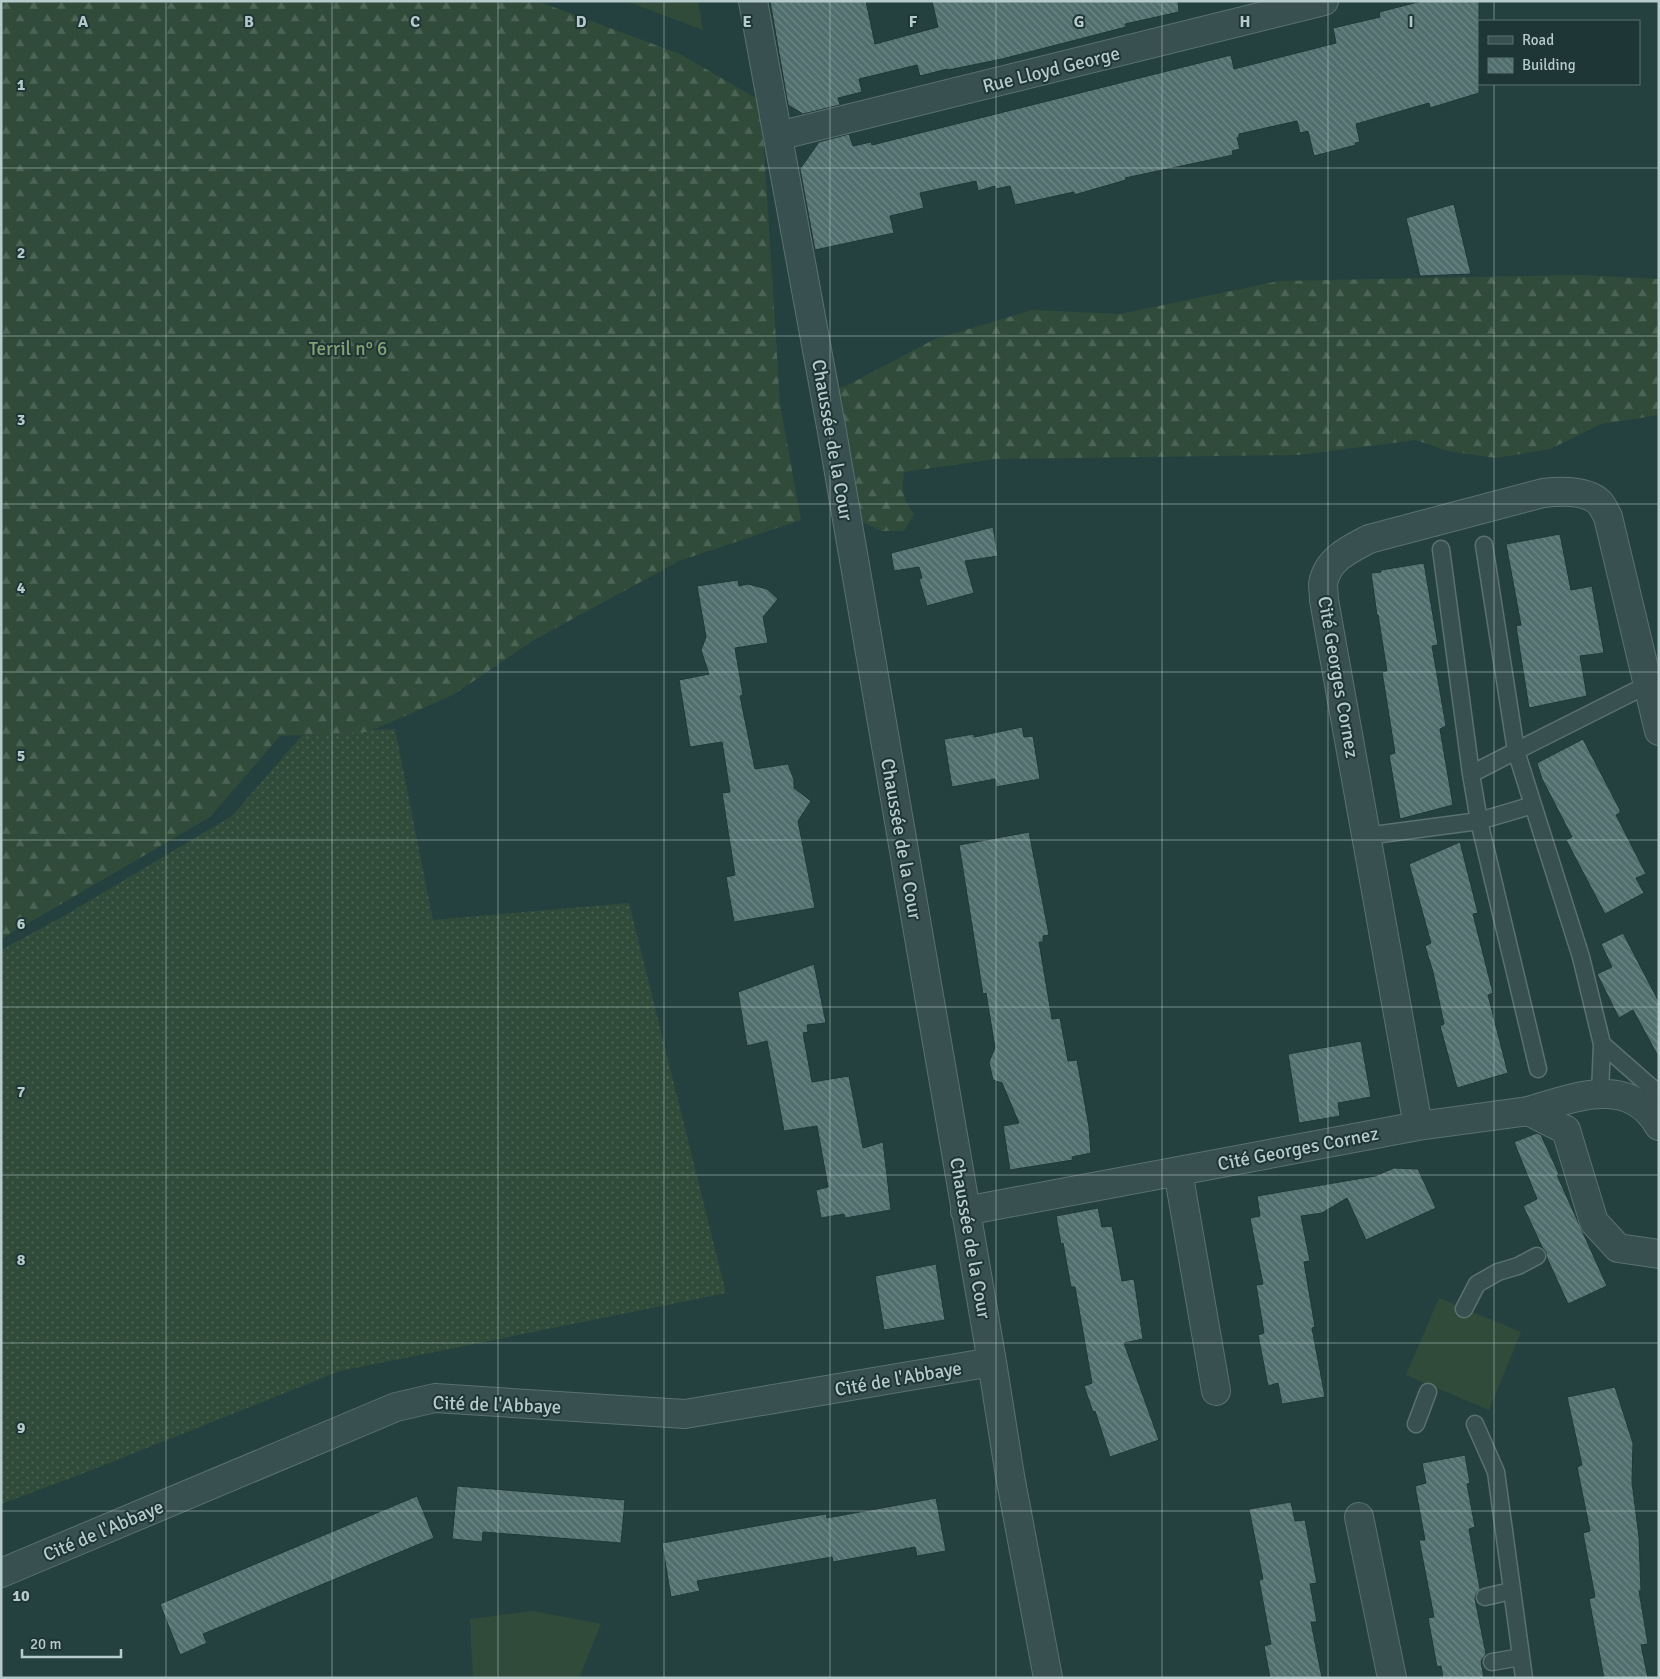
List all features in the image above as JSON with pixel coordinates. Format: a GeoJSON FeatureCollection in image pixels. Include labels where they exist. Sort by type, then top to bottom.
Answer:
{"type":"FeatureCollection","features":[{"type":"Feature","properties":{"kind":"street","name":"Chaussée de la Cour"},"geometry":{"type":"LineString","coordinates":[[753,1],[831,426],[1010,1476],[1048,1678]]}},
{"type":"Feature","properties":{"kind":"street","name":"Rue Lloyd George"},"geometry":{"type":"LineString","coordinates":[[778,136],[1324,1]]}},
{"type":"Feature","properties":{"kind":"street","name":"Cité Georges Cornez"},"geometry":{"type":"LineString","coordinates":[[1418,1126],[1324,592],[1323,584],[1331,564],[1346,551],[1369,539],[1543,493],[1563,491],[1583,494],[1600,503],[1608,517],[1659,731]]}},
{"type":"Feature","properties":{"kind":"street","name":"Cité Georges Cornez"},"geometry":{"type":"LineString","coordinates":[[965,1211],[1418,1126],[1528,1111],[1586,1095],[1613,1094],[1636,1101],[1654,1117],[1659,1126]]}},
{"type":"Feature","properties":{"kind":"street"},"geometry":{"type":"LineString","coordinates":[[1528,1111],[1566,1130],[1594,1222],[1618,1248],[1659,1254]]}},
{"type":"Feature","properties":{"kind":"street"},"geometry":{"type":"LineString","coordinates":[[1178,1171],[1216,1391]]}},
{"type":"Feature","properties":{"kind":"street","name":"Cité de l'Abbaye"},"geometry":{"type":"LineString","coordinates":[[1,1573],[396,1407],[435,1398],[685,1414],[992,1362]]}},
{"type":"Feature","properties":{"kind":"street"},"geometry":{"type":"LineString","coordinates":[[1359,1516],[1392,1678]]}},
{"type":"Feature","properties":{"kind":"lane"},"geometry":{"type":"LineString","coordinates":[[1484,545],[1516,751],[1581,957],[1602,1044],[1600,1094]]}},
{"type":"Feature","properties":{"kind":"lane"},"geometry":{"type":"LineString","coordinates":[[1441,548],[1479,821],[1538,1069]]}},
{"type":"Feature","properties":{"kind":"lane"},"geometry":{"type":"LineString","coordinates":[[1471,774],[1647,686]]}},
{"type":"Feature","properties":{"kind":"lane"},"geometry":{"type":"LineString","coordinates":[[1366,836],[1479,821],[1533,805]]}},
{"type":"Feature","properties":{"kind":"lane"},"geometry":{"type":"LineString","coordinates":[[1602,1044],[1659,1094]]}},
{"type":"Feature","properties":{"kind":"lane"},"geometry":{"type":"LineString","coordinates":[[1464,1310],[1476,1284],[1498,1272],[1518,1266],[1537,1256]]}},
{"type":"Feature","properties":{"kind":"lane"},"geometry":{"type":"LineString","coordinates":[[1416,1424],[1428,1392]]}},
{"type":"Feature","properties":{"kind":"lane"},"geometry":{"type":"LineString","coordinates":[[1476,1424],[1496,1472],[1524,1678]]}},
{"type":"Feature","properties":{"kind":"lane"},"geometry":{"type":"LineString","coordinates":[[1485,1597],[1511,1590]]}},
{"type":"Feature","properties":{"kind":"lane"},"geometry":{"type":"LineString","coordinates":[[1492,1662],[1521,1657]]}},
{"type":"Feature","properties":{"kind":"green space","name":"Terril n° 6"},"geometry":{"type":"Polygon","coordinates":[[[1,1],[537,1],[680,54],[761,101],[780,404],[801,520],[679,561],[534,640],[453,695],[368,732],[280,736],[210,817],[1,939],[1,1]]]}},
{"type":"Feature","properties":{"kind":"green space"},"geometry":{"type":"Polygon","coordinates":[[[626,1],[698,1],[703,30],[626,1]]]}},
{"type":"Feature","properties":{"kind":"green space"},"geometry":{"type":"Polygon","coordinates":[[[1580,275],[1659,279],[1659,415],[1601,424],[1550,449],[1496,458],[1448,451],[1416,440],[1298,455],[995,459],[904,472],[904,494],[914,514],[904,531],[882,531],[839,512],[817,393],[846,386],[935,339],[1032,310],[1120,314],[1279,281],[1580,275]]]}},
{"type":"Feature","properties":{"kind":"green space"},"geometry":{"type":"Polygon","coordinates":[[[395,729],[433,920],[629,903],[726,1293],[340,1371],[1,1504],[1,950],[64,916],[232,816],[304,733],[395,729]]]}},
{"type":"Feature","properties":{"kind":"green space"},"geometry":{"type":"Polygon","coordinates":[[[1439,1298],[1521,1332],[1489,1410],[1406,1375],[1439,1298]]]}},
{"type":"Feature","properties":{"kind":"green space"},"geometry":{"type":"Polygon","coordinates":[[[533,1611],[601,1624],[579,1678],[473,1678],[470,1619],[533,1611]]]}},
{"type":"Feature","properties":{"kind":"building"},"geometry":{"type":"Polygon","coordinates":[[[770,1],[866,1],[875,44],[938,27],[932,1],[1178,1],[1179,12],[1125,24],[1126,27],[1002,59],[920,76],[917,65],[859,79],[862,92],[838,98],[840,105],[803,114],[788,105],[770,1]]]}},
{"type":"Feature","properties":{"kind":"building"},"geometry":{"type":"Polygon","coordinates":[[[1422,1],[1479,1],[1479,93],[1430,108],[1429,103],[1356,124],[1360,142],[1355,143],[1356,145],[1314,156],[1308,131],[1300,133],[1297,121],[1239,134],[1237,138],[1240,149],[1232,151],[1233,155],[1125,178],[1126,180],[1074,195],[1074,192],[1015,205],[1010,186],[996,189],[995,186],[978,191],[976,181],[920,193],[924,208],[890,216],[894,233],[815,250],[800,169],[819,142],[849,134],[853,146],[871,142],[872,145],[1231,55],[1234,69],[1336,43],[1333,28],[1380,17],[1379,12],[1422,1]]]}},
{"type":"Feature","properties":{"kind":"building"},"geometry":{"type":"Polygon","coordinates":[[[1454,204],[1471,274],[1420,276],[1406,218],[1454,204]]]}},
{"type":"Feature","properties":{"kind":"building"},"geometry":{"type":"Polygon","coordinates":[[[993,527],[998,556],[965,561],[974,593],[927,606],[919,579],[922,578],[919,567],[894,571],[891,553],[993,527]]]}},
{"type":"Feature","properties":{"kind":"building"},"geometry":{"type":"Polygon","coordinates":[[[1560,534],[1571,590],[1592,586],[1604,653],[1580,656],[1587,696],[1529,708],[1516,626],[1521,625],[1506,544],[1560,534]]]}},
{"type":"Feature","properties":{"kind":"building"},"geometry":{"type":"Polygon","coordinates":[[[1424,563],[1438,645],[1432,646],[1446,726],[1440,729],[1453,805],[1400,819],[1389,755],[1395,753],[1382,672],[1387,671],[1371,573],[1424,563]]]}},
{"type":"Feature","properties":{"kind":"building"},"geometry":{"type":"Polygon","coordinates":[[[738,580],[739,586],[748,584],[767,589],[778,599],[763,617],[768,643],[735,648],[743,695],[740,696],[755,769],[788,764],[794,780],[794,788],[811,801],[798,821],[815,908],[734,922],[726,877],[735,875],[722,793],[730,792],[722,742],[690,747],[679,680],[709,674],[701,650],[706,637],[697,586],[738,580]]]}},
{"type":"Feature","properties":{"kind":"building"},"geometry":{"type":"Polygon","coordinates":[[[1022,727],[1024,737],[1033,736],[1040,779],[996,787],[995,779],[952,787],[944,739],[974,734],[974,737],[1022,727]]]}},
{"type":"Feature","properties":{"kind":"building"},"geometry":{"type":"Polygon","coordinates":[[[1583,739],[1620,810],[1620,813],[1616,815],[1646,874],[1636,878],[1644,893],[1605,914],[1566,840],[1572,837],[1542,779],[1537,763],[1583,739]]]}},
{"type":"Feature","properties":{"kind":"building"},"geometry":{"type":"Polygon","coordinates":[[[1029,832],[1049,935],[1043,936],[1043,942],[1039,942],[1052,1019],[1060,1018],[1068,1061],[1077,1060],[1089,1127],[1091,1153],[1072,1157],[1073,1160],[1010,1170],[1003,1126],[1019,1123],[1002,1083],[993,1080],[989,1062],[995,1048],[986,993],[983,994],[959,845],[1029,832]]]}},
{"type":"Feature","properties":{"kind":"building"},"geometry":{"type":"Polygon","coordinates":[[[1460,842],[1478,913],[1473,914],[1493,993],[1488,995],[1508,1073],[1457,1088],[1440,1026],[1444,1024],[1433,972],[1425,946],[1431,943],[1409,864],[1460,842]]]}},
{"type":"Feature","properties":{"kind":"building"},"geometry":{"type":"Polygon","coordinates":[[[1623,933],[1659,1002],[1659,1058],[1633,1010],[1619,1018],[1597,974],[1612,967],[1601,944],[1623,933]]]}},
{"type":"Feature","properties":{"kind":"building"},"geometry":{"type":"Polygon","coordinates":[[[814,964],[826,1023],[807,1025],[808,1032],[803,1033],[812,1082],[849,1076],[863,1148],[883,1142],[891,1210],[845,1218],[844,1214],[821,1218],[816,1190],[828,1187],[817,1126],[784,1131],[767,1041],[747,1046],[738,992],[814,964]]]}},
{"type":"Feature","properties":{"kind":"building"},"geometry":{"type":"Polygon","coordinates":[[[1361,1041],[1371,1097],[1338,1103],[1340,1116],[1299,1123],[1288,1054],[1361,1041]]]}},
{"type":"Feature","properties":{"kind":"building"},"geometry":{"type":"Polygon","coordinates":[[[1537,1133],[1541,1135],[1559,1174],[1557,1175],[1607,1286],[1568,1304],[1546,1252],[1523,1206],[1537,1199],[1514,1142],[1537,1133]]]}},
{"type":"Feature","properties":{"kind":"building"},"geometry":{"type":"Polygon","coordinates":[[[1394,1168],[1418,1169],[1436,1208],[1366,1240],[1347,1198],[1322,1213],[1301,1216],[1310,1261],[1304,1262],[1315,1327],[1312,1328],[1325,1397],[1282,1404],[1278,1383],[1268,1386],[1258,1335],[1264,1333],[1256,1285],[1263,1284],[1250,1218],[1260,1216],[1257,1196],[1375,1176],[1394,1168]]]}},
{"type":"Feature","properties":{"kind":"building"},"geometry":{"type":"Polygon","coordinates":[[[1098,1208],[1102,1227],[1112,1226],[1122,1281],[1134,1279],[1143,1339],[1124,1343],[1159,1440],[1110,1457],[1095,1411],[1093,1412],[1084,1386],[1092,1383],[1075,1287],[1071,1287],[1056,1216],[1098,1208]]]}},
{"type":"Feature","properties":{"kind":"building"},"geometry":{"type":"Polygon","coordinates":[[[936,1264],[945,1320],[884,1330],[875,1276],[936,1264]]]}},
{"type":"Feature","properties":{"kind":"building"},"geometry":{"type":"Polygon","coordinates":[[[1615,1387],[1633,1443],[1632,1482],[1639,1537],[1641,1591],[1639,1591],[1648,1644],[1641,1645],[1648,1678],[1604,1678],[1589,1599],[1595,1597],[1583,1533],[1590,1531],[1577,1467],[1582,1465],[1567,1397],[1615,1387]]]}},
{"type":"Feature","properties":{"kind":"building"},"geometry":{"type":"Polygon","coordinates":[[[1465,1455],[1470,1483],[1467,1484],[1475,1527],[1469,1529],[1480,1589],[1475,1599],[1486,1654],[1481,1661],[1484,1678],[1443,1678],[1441,1666],[1437,1667],[1428,1618],[1434,1617],[1419,1540],[1425,1540],[1415,1486],[1426,1483],[1422,1463],[1465,1455]]]}},
{"type":"Feature","properties":{"kind":"building"},"geometry":{"type":"Polygon","coordinates":[[[457,1486],[625,1500],[621,1543],[483,1532],[482,1542],[452,1539],[457,1486]]]}},
{"type":"Feature","properties":{"kind":"building"},"geometry":{"type":"Polygon","coordinates":[[[417,1496],[434,1538],[203,1634],[207,1643],[180,1655],[160,1604],[417,1496]]]}},
{"type":"Feature","properties":{"kind":"building"},"geometry":{"type":"Polygon","coordinates":[[[936,1498],[946,1551],[917,1556],[915,1547],[833,1562],[832,1557],[697,1581],[700,1591],[671,1597],[662,1543],[826,1514],[827,1518],[936,1498]]]}},
{"type":"Feature","properties":{"kind":"building"},"geometry":{"type":"Polygon","coordinates":[[[1291,1502],[1295,1521],[1305,1520],[1317,1583],[1310,1584],[1317,1622],[1311,1622],[1322,1678],[1270,1678],[1264,1646],[1271,1644],[1259,1580],[1263,1579],[1249,1509],[1291,1502]]]}}]}
